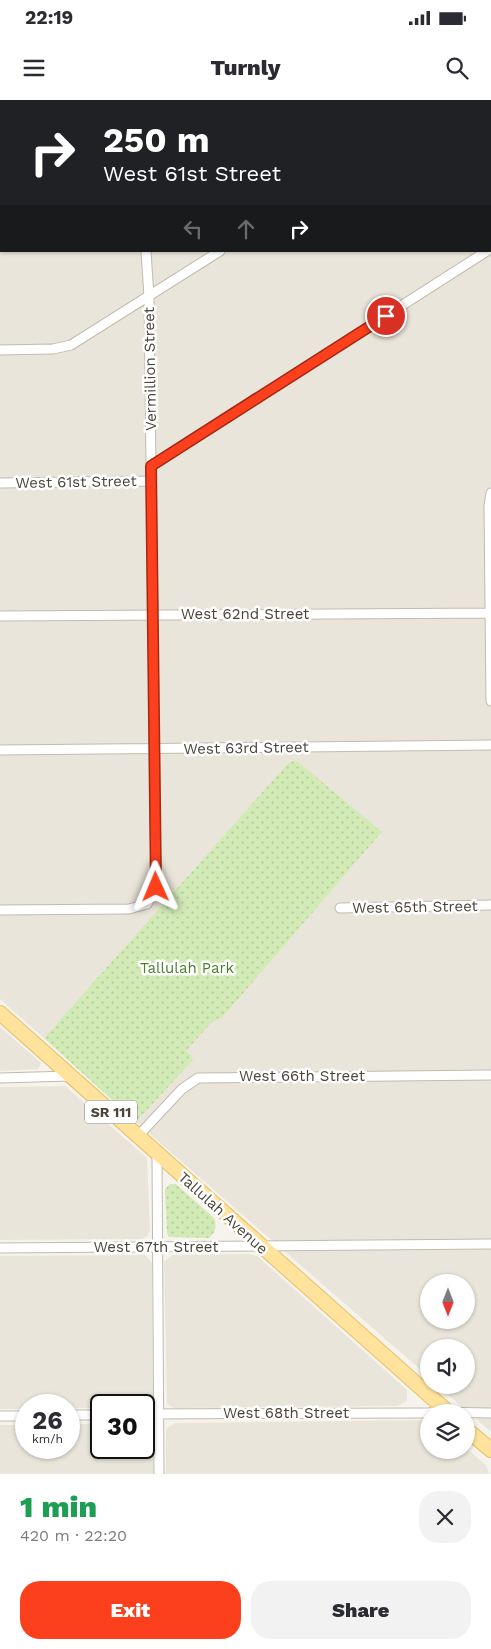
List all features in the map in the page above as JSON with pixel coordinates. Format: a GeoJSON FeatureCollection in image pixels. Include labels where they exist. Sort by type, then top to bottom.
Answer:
{"type":"FeatureCollection","features":[{"type":"Feature","properties":{"kind":"main road","name":"Tallulah Avenue"},"geometry":{"type":"LineString","coordinates":[[0,1013],[259,1246],[439,1404]]}},
{"type":"Feature","properties":{"kind":"main road"},"geometry":{"type":"LineString","coordinates":[[475,1436],[491,1450]]}},
{"type":"Feature","properties":{"kind":"street","name":"Vermillion Street"},"geometry":{"type":"LineString","coordinates":[[0,910],[129,909],[147,904],[156,887],[149,297],[146,252]]}},
{"type":"Feature","properties":{"kind":"street"},"geometry":{"type":"LineString","coordinates":[[0,350],[53,350],[71,345],[218,252]]}},
{"type":"Feature","properties":{"kind":"street","name":"West 61st Street"},"geometry":{"type":"LineString","coordinates":[[151,466],[485,252]]}},
{"type":"Feature","properties":{"kind":"street","name":"West 61st Street"},"geometry":{"type":"LineString","coordinates":[[0,483],[151,481]]}},
{"type":"Feature","properties":{"kind":"street"},"geometry":{"type":"LineString","coordinates":[[491,493],[491,701]]}},
{"type":"Feature","properties":{"kind":"street","name":"West 62nd Street"},"geometry":{"type":"LineString","coordinates":[[0,616],[491,613]]}},
{"type":"Feature","properties":{"kind":"street","name":"West 63rd Street"},"geometry":{"type":"LineString","coordinates":[[0,750],[491,745]]}},
{"type":"Feature","properties":{"kind":"street","name":"West 65th Street"},"geometry":{"type":"LineString","coordinates":[[340,908],[491,905]]}},
{"type":"Feature","properties":{"kind":"street","name":"West 66th Street"},"geometry":{"type":"LineString","coordinates":[[138,1136],[182,1089],[198,1078],[491,1075]]}},
{"type":"Feature","properties":{"kind":"street"},"geometry":{"type":"LineString","coordinates":[[0,1078],[71,1076]]}},
{"type":"Feature","properties":{"kind":"street"},"geometry":{"type":"LineString","coordinates":[[157,1154],[160,1474]]}},
{"type":"Feature","properties":{"kind":"street","name":"West 67th Street"},"geometry":{"type":"LineString","coordinates":[[0,1248],[491,1244]]}},
{"type":"Feature","properties":{"kind":"street","name":"West 68th Street"},"geometry":{"type":"LineString","coordinates":[[155,1414],[420,1412]]}},
{"type":"Feature","properties":{"kind":"street","name":"West 68th Street"},"geometry":{"type":"LineString","coordinates":[[475,1412],[491,1412]]}},
{"type":"Feature","properties":{"kind":"street"},"geometry":{"type":"LineString","coordinates":[[0,1416],[15,1416]]}},
{"type":"Feature","properties":{"kind":"shaded area"},"geometry":{"type":"Polygon","coordinates":[[[0,252],[491,252],[491,1432],[475,1418],[475,1404],[459,1404],[447,1394],[475,1394],[475,1339],[420,1339],[420,1369],[136,1122],[194,1059],[185,1051],[212,1022],[222,1018],[382,832],[289,762],[44,1038],[0,999],[0,252]]]}},
{"type":"Feature","properties":{"kind":"shaded area"},"geometry":{"type":"Polygon","coordinates":[[[0,1027],[41,1063],[38,1069],[0,1071],[0,1027]]]}},
{"type":"Feature","properties":{"kind":"shaded area"},"geometry":{"type":"Polygon","coordinates":[[[65,1086],[147,1158],[150,1231],[142,1239],[0,1240],[0,1087],[65,1086]]]}},
{"type":"Feature","properties":{"kind":"shaded area"},"geometry":{"type":"Polygon","coordinates":[[[249,1254],[257,1256],[407,1390],[407,1401],[398,1406],[174,1408],[167,1404],[164,1262],[172,1255],[249,1254]]]}},
{"type":"Feature","properties":{"kind":"shaded area"},"geometry":{"type":"Polygon","coordinates":[[[145,1255],[152,1263],[153,1394],[90,1394],[90,1408],[80,1408],[80,1394],[15,1394],[15,1409],[0,1409],[0,1256],[145,1255]]]}},
{"type":"Feature","properties":{"kind":"shaded area"},"geometry":{"type":"Polygon","coordinates":[[[420,1420],[420,1459],[475,1459],[475,1456],[486,1465],[489,1474],[166,1474],[166,1432],[167,1428],[175,1423],[420,1420]]]}},
{"type":"Feature","properties":{"kind":"shaded area"},"geometry":{"type":"Polygon","coordinates":[[[80,1424],[90,1424],[90,1459],[154,1459],[154,1474],[0,1474],[0,1425],[15,1425],[15,1459],[80,1459],[80,1424]]]}},
{"type":"Feature","properties":{"kind":"green space","name":"Tallulah Park"},"geometry":{"type":"Polygon","coordinates":[[[297,761],[382,832],[222,1018],[212,1022],[186,1051],[194,1059],[136,1122],[44,1038],[289,762],[297,761]]]}},
{"type":"Feature","properties":{"kind":"green space"},"geometry":{"type":"Polygon","coordinates":[[[170,1184],[176,1184],[215,1219],[215,1229],[209,1238],[169,1237],[167,1234],[165,1189],[170,1184]]]}},
{"type":"Feature","properties":{"kind":"route"},"geometry":{"type":"LineString","coordinates":[[156,887],[151,466],[386,316]]}}]}
